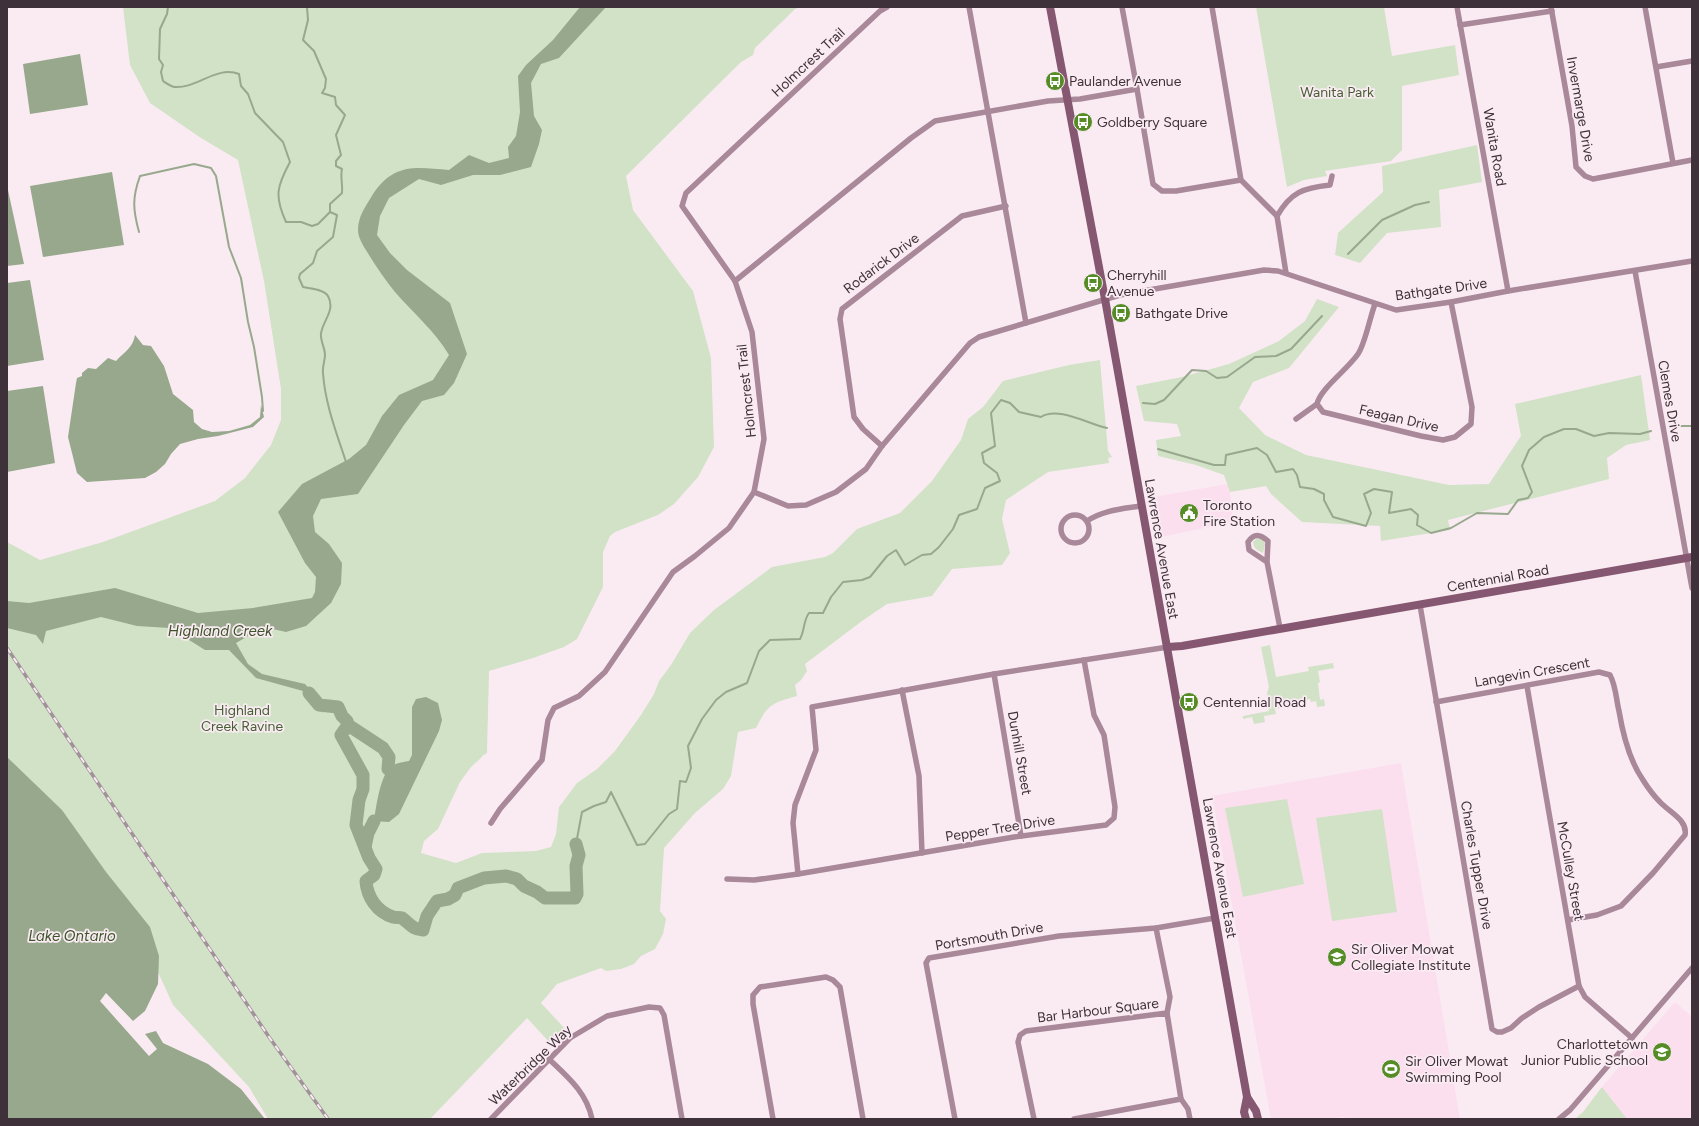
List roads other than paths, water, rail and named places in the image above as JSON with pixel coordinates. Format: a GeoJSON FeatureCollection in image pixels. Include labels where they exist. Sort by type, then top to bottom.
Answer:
{"type":"FeatureCollection","features":[{"type":"Feature","properties":{"kind":"main road","name":"Lawrence Avenue East"},"geometry":{"type":"LineString","coordinates":[[1050,7],[1105,299],[1216,918],[1247,1097],[1244,1112],[1246,1119]]}},
{"type":"Feature","properties":{"kind":"main road","name":"Centennial Road"},"geometry":{"type":"LineString","coordinates":[[1168,647],[1182,646],[1689,558]]}},
{"type":"Feature","properties":{"kind":"main road","name":"Lawrence Avenue East"},"geometry":{"type":"LineString","coordinates":[[1247,1097],[1256,1111],[1258,1119]]}},
{"type":"Feature","properties":{"kind":"street","name":"Holmcrest Trail"},"geometry":{"type":"LineString","coordinates":[[491,823],[500,809],[542,760],[548,720],[554,708],[579,696],[606,672],[672,572],[695,556],[729,528],[754,492],[764,439],[752,332],[735,281],[682,206],[686,193],[880,11],[887,7]]}},
{"type":"Feature","properties":{"kind":"street"},"geometry":{"type":"LineString","coordinates":[[969,7],[1026,323]]}},
{"type":"Feature","properties":{"kind":"street"},"geometry":{"type":"LineString","coordinates":[[1122,7],[1153,184],[1162,191],[1176,191],[1241,180]]}},
{"type":"Feature","properties":{"kind":"street"},"geometry":{"type":"LineString","coordinates":[[1212,7],[1241,180],[1277,216],[1286,274]]}},
{"type":"Feature","properties":{"kind":"street","name":"Wanita Road"},"geometry":{"type":"LineString","coordinates":[[1457,7],[1508,291]]}},
{"type":"Feature","properties":{"kind":"street"},"geometry":{"type":"LineString","coordinates":[[1645,7],[1673,163]]}},
{"type":"Feature","properties":{"kind":"street"},"geometry":{"type":"LineString","coordinates":[[1460,25],[1552,9]]}},
{"type":"Feature","properties":{"kind":"street","name":"Invermarge Drive"},"geometry":{"type":"LineString","coordinates":[[1552,9],[1572,126],[1576,167],[1585,176],[1593,179],[1692,160]]}},
{"type":"Feature","properties":{"kind":"street"},"geometry":{"type":"LineString","coordinates":[[1656,67],[1692,61]]}},
{"type":"Feature","properties":{"kind":"street"},"geometry":{"type":"LineString","coordinates":[[735,281],[911,138],[935,121],[988,111],[1067,99],[1080,99],[1137,89]]}},
{"type":"Feature","properties":{"kind":"street"},"geometry":{"type":"LineString","coordinates":[[1277,216],[1293,196],[1304,189],[1330,185],[1332,176]]}},
{"type":"Feature","properties":{"kind":"street","name":"Rodarick Drive"},"geometry":{"type":"LineString","coordinates":[[882,446],[863,429],[854,417],[840,319],[842,309],[962,216],[1006,206]]}},
{"type":"Feature","properties":{"kind":"street","name":"Bathgate Drive"},"geometry":{"type":"LineString","coordinates":[[1105,299],[1264,270],[1278,271],[1396,310],[1692,261]]}},
{"type":"Feature","properties":{"kind":"street","name":"Clemes Drive"},"geometry":{"type":"LineString","coordinates":[[1635,271],[1689,558],[1692,588]]}},
{"type":"Feature","properties":{"kind":"street"},"geometry":{"type":"LineString","coordinates":[[754,492],[788,506],[806,505],[836,492],[866,469],[882,446],[970,343],[978,337],[1105,299]]}},
{"type":"Feature","properties":{"kind":"street","name":"Feagan Drive"},"geometry":{"type":"LineString","coordinates":[[1317,404],[1323,412],[1421,436],[1443,440],[1455,437],[1470,424],[1472,407],[1451,302]]}},
{"type":"Feature","properties":{"kind":"street"},"geometry":{"type":"LineString","coordinates":[[1296,419],[1317,404],[1318,396],[1346,369],[1359,353],[1375,304]]}},
{"type":"Feature","properties":{"kind":"street"},"geometry":{"type":"LineString","coordinates":[[1087,521],[1096,515],[1106,512],[1141,506]]}},
{"type":"Feature","properties":{"kind":"street"},"geometry":{"type":"LineString","coordinates":[[1069,516],[1079,516],[1087,521],[1090,529],[1087,538],[1084,541],[1075,544],[1064,538],[1062,533],[1062,524],[1069,516]]}},
{"type":"Feature","properties":{"kind":"street"},"geometry":{"type":"LineString","coordinates":[[1267,562],[1249,550],[1248,542],[1251,537],[1257,535],[1262,536],[1268,541],[1267,562],[1280,628]]}},
{"type":"Feature","properties":{"kind":"street","name":"Charles Tupper Drive"},"geometry":{"type":"LineString","coordinates":[[1420,605],[1492,1029],[1497,1032],[1507,1030],[1539,1007],[1579,986]]}},
{"type":"Feature","properties":{"kind":"street","name":"Centennial Road"},"geometry":{"type":"LineString","coordinates":[[798,874],[792,823],[795,805],[816,750],[812,707],[994,674],[1168,647]]}},
{"type":"Feature","properties":{"kind":"street","name":"Pepper Tree Drive"},"geometry":{"type":"LineString","coordinates":[[727,878],[754,880],[798,874],[1021,836],[1106,825],[1114,818],[1115,807],[1104,735],[1094,715],[1084,660]]}},
{"type":"Feature","properties":{"kind":"street","name":"Langevin Crescent"},"geometry":{"type":"LineString","coordinates":[[1436,702],[1599,672],[1610,675],[1616,691],[1621,722],[1630,755],[1643,781],[1660,802],[1683,823],[1686,830],[1685,835],[1627,902],[1615,909],[1597,915],[1568,920]]}},
{"type":"Feature","properties":{"kind":"street","name":"Dunhill Street"},"geometry":{"type":"LineString","coordinates":[[994,674],[1021,836]]}},
{"type":"Feature","properties":{"kind":"street","name":"McCulley Street"},"geometry":{"type":"LineString","coordinates":[[1527,686],[1579,986],[1585,997],[1632,1038]]}},
{"type":"Feature","properties":{"kind":"street"},"geometry":{"type":"LineString","coordinates":[[902,690],[919,776],[922,853]]}},
{"type":"Feature","properties":{"kind":"street","name":"Portsmouth Drive"},"geometry":{"type":"LineString","coordinates":[[955,1119],[926,963],[928,958],[1058,936],[1156,928],[1216,918]]}},
{"type":"Feature","properties":{"kind":"street"},"geometry":{"type":"LineString","coordinates":[[1156,928],[1170,997],[1167,1013]]}},
{"type":"Feature","properties":{"kind":"street"},"geometry":{"type":"LineString","coordinates":[[1559,1119],[1570,1110],[1692,968]]}},
{"type":"Feature","properties":{"kind":"street"},"geometry":{"type":"LineString","coordinates":[[773,1119],[753,1004],[753,995],[760,987],[826,977],[840,987],[863,1119]]}},
{"type":"Feature","properties":{"kind":"street","name":"Waterbridge Way"},"geometry":{"type":"LineString","coordinates":[[491,1119],[570,1038],[607,1016],[649,1007],[660,1008],[664,1015],[682,1119]]}},
{"type":"Feature","properties":{"kind":"street","name":"Bar Harbour Square"},"geometry":{"type":"LineString","coordinates":[[1034,1119],[1018,1042],[1020,1035],[1026,1031],[1062,1025],[1107,1022],[1167,1013],[1181,1099],[1188,1109],[1190,1119]]}},
{"type":"Feature","properties":{"kind":"street"},"geometry":{"type":"LineString","coordinates":[[550,1060],[583,1094],[590,1109],[592,1119]]}},
{"type":"Feature","properties":{"kind":"street"},"geometry":{"type":"LineString","coordinates":[[1074,1119],[1181,1099]]}},
{"type":"Feature","properties":{"kind":"water","name":"Highland Creek"},"geometry":{"type":"Polygon","coordinates":[[[580,7],[606,7],[559,58],[541,64],[531,83],[534,116],[542,130],[531,167],[500,175],[473,175],[441,185],[419,179],[389,198],[380,216],[377,235],[390,253],[407,270],[450,303],[467,354],[454,383],[444,395],[422,401],[404,425],[358,494],[321,499],[313,516],[315,532],[329,544],[342,563],[341,584],[331,603],[306,626],[286,632],[264,627],[236,643],[248,664],[262,674],[305,684],[320,701],[323,713],[303,691],[256,678],[229,650],[205,650],[170,628],[137,626],[101,617],[46,631],[43,644],[36,635],[7,628],[7,601],[29,603],[115,588],[198,613],[253,608],[312,598],[315,592],[316,577],[305,563],[278,512],[302,484],[349,459],[366,445],[382,416],[399,395],[433,380],[449,355],[431,330],[402,300],[378,270],[359,237],[358,225],[363,211],[381,184],[397,172],[416,168],[449,170],[469,155],[489,163],[509,158],[508,147],[516,136],[520,112],[518,76],[526,65],[553,40],[580,7]]]}},
{"type":"Feature","properties":{"kind":"water"},"geometry":{"type":"Polygon","coordinates":[[[80,54],[88,105],[30,114],[23,64],[80,54]]]}},
{"type":"Feature","properties":{"kind":"water"},"geometry":{"type":"Polygon","coordinates":[[[112,172],[124,245],[43,257],[30,186],[112,172]]]}},
{"type":"Feature","properties":{"kind":"water"},"geometry":{"type":"Polygon","coordinates":[[[8,190],[24,264],[7,266],[7,191],[8,190]]]}},
{"type":"Feature","properties":{"kind":"water"},"geometry":{"type":"Polygon","coordinates":[[[30,280],[44,360],[7,366],[7,283],[30,280]]]}},
{"type":"Feature","properties":{"kind":"water"},"geometry":{"type":"Polygon","coordinates":[[[135,335],[143,345],[151,346],[164,366],[173,394],[193,410],[194,422],[202,429],[212,432],[229,431],[250,425],[260,417],[261,405],[264,417],[253,427],[180,444],[165,464],[156,472],[145,478],[87,482],[77,473],[68,437],[77,378],[82,376],[82,373],[88,368],[96,369],[108,358],[116,361],[128,350],[135,335]]]}},
{"type":"Feature","properties":{"kind":"water"},"geometry":{"type":"Polygon","coordinates":[[[43,386],[55,463],[7,472],[7,391],[43,386]]]}},
{"type":"Feature","properties":{"kind":"water"},"geometry":{"type":"Polygon","coordinates":[[[426,697],[438,703],[442,720],[439,731],[399,814],[389,822],[374,821],[381,784],[387,771],[399,763],[409,761],[412,755],[412,707],[416,699],[426,697]]]}},
{"type":"Feature","properties":{"kind":"water","name":"Lake Ontario"},"geometry":{"type":"Polygon","coordinates":[[[7,757],[62,810],[106,872],[150,927],[159,956],[158,984],[145,1011],[133,1021],[106,993],[100,1001],[149,1056],[157,1049],[145,1034],[156,1031],[163,1043],[208,1064],[241,1089],[265,1119],[7,1119],[7,757]]]}},
{"type":"Feature","properties":{"kind":"waterway"},"geometry":{"type":"LineString","coordinates":[[168,7],[167,14],[160,29],[159,59],[163,65],[161,72],[163,81],[174,87],[182,87],[223,73],[231,72],[239,74],[241,86],[248,94],[255,113],[283,142],[290,162],[282,178],[279,191],[280,205],[286,222],[301,222],[312,226],[318,224],[330,212],[337,215],[333,237],[317,251],[313,263],[300,274],[299,278],[303,287],[323,292],[328,296],[330,301],[330,311],[321,334],[325,355],[323,368],[324,385],[335,430],[346,462]]}},
{"type":"Feature","properties":{"kind":"waterway"},"geometry":{"type":"LineString","coordinates":[[307,7],[308,20],[303,40],[314,51],[326,79],[325,88],[322,93],[335,97],[336,105],[345,115],[336,135],[341,155],[336,161],[336,166],[342,169],[342,193],[330,204],[330,212]]}},
{"type":"Feature","properties":{"kind":"waterway"},"geometry":{"type":"LineString","coordinates":[[139,232],[134,204],[140,176],[194,164],[211,168],[216,176],[229,247],[241,278],[248,322],[254,347],[263,411]]}},
{"type":"Feature","properties":{"kind":"waterway"},"geometry":{"type":"LineString","coordinates":[[1348,254],[1382,220],[1415,205],[1429,202]]}},
{"type":"Feature","properties":{"kind":"waterway"},"geometry":{"type":"LineString","coordinates":[[1143,403],[1155,404],[1164,400],[1192,370],[1206,371],[1217,378],[1227,377],[1255,357],[1276,356],[1291,349],[1322,316]]}},
{"type":"Feature","properties":{"kind":"waterway"},"geometry":{"type":"LineString","coordinates":[[576,844],[582,812],[606,802],[611,792],[637,845],[645,844],[669,814],[677,809],[680,781],[686,782],[691,768],[688,746],[702,719],[716,700],[726,692],[747,683],[759,651],[770,640],[800,639],[809,613],[823,613],[831,597],[843,582],[862,580],[870,577],[887,556],[896,550],[905,565],[922,555],[931,554],[939,547],[953,529],[959,515],[977,509],[985,488],[1000,481],[997,473],[984,463],[982,453],[995,446],[991,413],[1001,400],[1010,403],[1019,412],[1041,417],[1048,414],[1064,415],[1107,428]]}},
{"type":"Feature","properties":{"kind":"waterway"},"geometry":{"type":"LineString","coordinates":[[1676,426],[1692,426]]}},
{"type":"Feature","properties":{"kind":"waterway"},"geometry":{"type":"LineString","coordinates":[[1158,449],[1214,465],[1225,465],[1226,455],[1257,448],[1267,455],[1276,472],[1293,469],[1297,475],[1300,487],[1314,489],[1324,494],[1324,500],[1333,517],[1366,526],[1371,513],[1364,494],[1374,489],[1392,492],[1389,513],[1411,509],[1418,515],[1417,525],[1431,533],[1451,528],[1477,513],[1508,514],[1518,500],[1528,498],[1532,492],[1522,466],[1529,450],[1544,437],[1564,429],[1576,429],[1594,436],[1609,433],[1640,434],[1651,431]]}},
{"type":"Feature","properties":{"kind":"waterway"},"geometry":{"type":"LineString","coordinates":[[309,693],[319,705],[338,707],[342,716],[347,721],[348,725],[341,735],[363,775],[363,789],[359,800],[356,825],[369,858],[376,869],[374,875],[366,881],[368,893],[378,908],[387,915],[402,918],[414,927],[423,930],[427,916],[437,901],[448,899],[455,895],[458,888],[484,878],[506,876],[517,879],[524,886],[537,892],[545,898],[575,898],[577,894],[576,866],[579,855],[576,844]]}},
{"type":"Feature","properties":{"kind":"waterway"},"geometry":{"type":"LineString","coordinates":[[348,725],[383,748],[389,757],[388,769]]}},
{"type":"Feature","properties":{"kind":"waterway"},"geometry":{"type":"LineString","coordinates":[[365,847],[368,833],[374,821]]}},
{"type":"Feature","properties":{"kind":"railway"},"geometry":{"type":"LineString","coordinates":[[7,648],[269,1037],[328,1119]]}},
{"type":"Feature","properties":{"kind":"place","name":"Paulander Avenue"},"geometry":{"type":"Point","coordinates":[1055,81]}},
{"type":"Feature","properties":{"kind":"place","name":"Goldberry Square"},"geometry":{"type":"Point","coordinates":[1083,122]}},
{"type":"Feature","properties":{"kind":"place","name":"Cherryhill Avenue"},"geometry":{"type":"Point","coordinates":[1093,283]}},
{"type":"Feature","properties":{"kind":"place","name":"Bathgate Drive"},"geometry":{"type":"Point","coordinates":[1121,313]}},
{"type":"Feature","properties":{"kind":"place","name":"Toronto Fire Station"},"geometry":{"type":"Point","coordinates":[1189,513]}},
{"type":"Feature","properties":{"kind":"place","name":"Centennial Road"},"geometry":{"type":"Point","coordinates":[1189,702]}},
{"type":"Feature","properties":{"kind":"place","name":"Sir Oliver Mowat Collegiate Institute"},"geometry":{"type":"Point","coordinates":[1337,957]}},
{"type":"Feature","properties":{"kind":"place","name":"Charlottetown Junior Public School"},"geometry":{"type":"Point","coordinates":[1662,1052]}},
{"type":"Feature","properties":{"kind":"place","name":"Sir Oliver Mowat Swimming Pool"},"geometry":{"type":"Point","coordinates":[1391,1069]}},
{"type":"Feature","properties":{"kind":"park label","name":"Wanita Park"},"geometry":{"type":"Point","coordinates":[1337,92]}},
{"type":"Feature","properties":{"kind":"park label","name":"Highland Creek Ravine"},"geometry":{"type":"Point","coordinates":[242,718]}}]}
